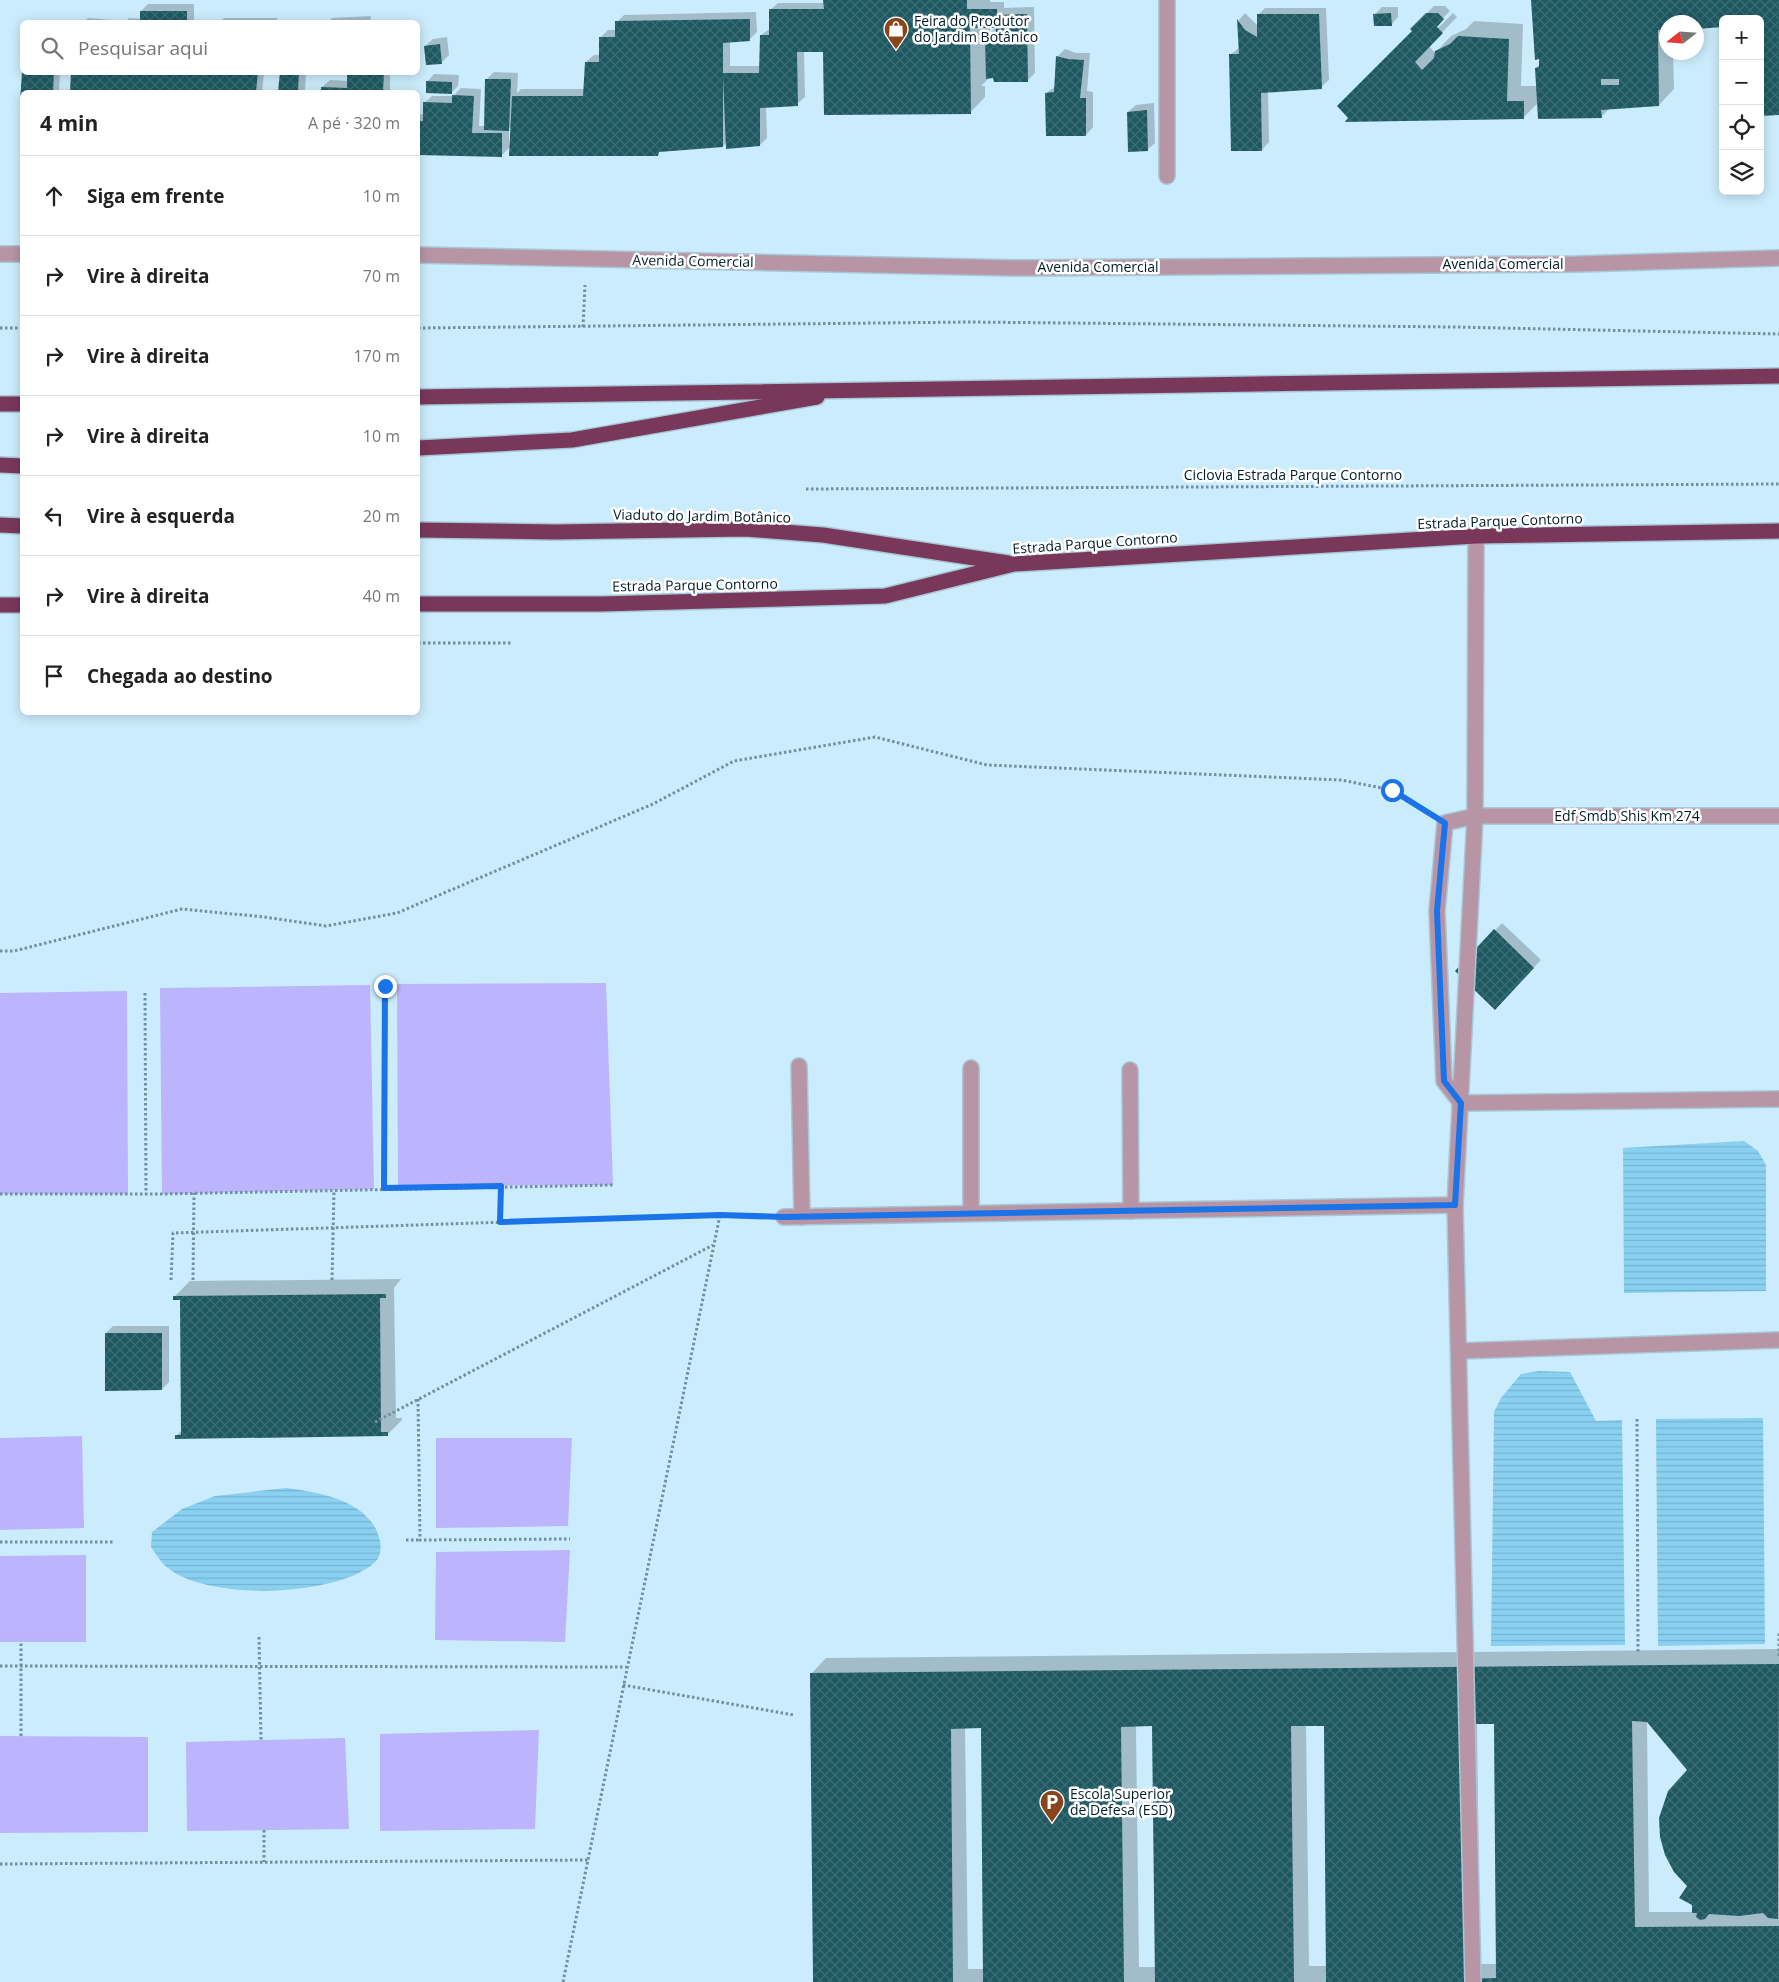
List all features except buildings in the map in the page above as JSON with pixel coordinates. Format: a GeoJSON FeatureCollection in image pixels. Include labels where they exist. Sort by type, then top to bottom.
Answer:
{"type":"FeatureCollection","features":[{"type":"Feature","properties":{"kind":"highway"},"geometry":{"type":"LineString","coordinates":[[420,397],[1779,376]]}},
{"type":"Feature","properties":{"kind":"highway"},"geometry":{"type":"LineString","coordinates":[[420,448],[572,440],[863,389]]}},
{"type":"Feature","properties":{"kind":"highway"},"geometry":{"type":"LineString","coordinates":[[0,404],[20,404]]}},
{"type":"Feature","properties":{"kind":"highway"},"geometry":{"type":"LineString","coordinates":[[0,465],[20,466]]}},
{"type":"Feature","properties":{"kind":"highway"},"geometry":{"type":"LineString","coordinates":[[0,526],[20,526]]}},
{"type":"Feature","properties":{"kind":"highway","name":"Viaduto do Jardim Botânico"},"geometry":{"type":"LineString","coordinates":[[420,530],[555,532],[746,530],[823,535],[1014,564]]}},
{"type":"Feature","properties":{"kind":"highway","name":"Estrada Parque Contorno"},"geometry":{"type":"LineString","coordinates":[[420,604],[601,604],[885,596],[1014,564],[1476,536],[1779,532]]}},
{"type":"Feature","properties":{"kind":"highway"},"geometry":{"type":"LineString","coordinates":[[0,605],[20,605]]}},
{"type":"Feature","properties":{"kind":"street"},"geometry":{"type":"LineString","coordinates":[[1167,0],[1167,176]]}},
{"type":"Feature","properties":{"kind":"street"},"geometry":{"type":"LineString","coordinates":[[0,254],[20,254]]}},
{"type":"Feature","properties":{"kind":"street","name":"Avenida Comercial"},"geometry":{"type":"LineString","coordinates":[[420,255],[1015,268],[1568,264],[1779,258]]}},
{"type":"Feature","properties":{"kind":"street"},"geometry":{"type":"LineString","coordinates":[[1473,1982],[1455,1205],[1475,816],[1476,536]]}},
{"type":"Feature","properties":{"kind":"street","name":"Edf Smdb Shis Km 274"},"geometry":{"type":"LineString","coordinates":[[1445,823],[1475,816],[1779,816]]}},
{"type":"Feature","properties":{"kind":"street"},"geometry":{"type":"LineString","coordinates":[[1445,823],[1437,911],[1444,1081],[1461,1103]]}},
{"type":"Feature","properties":{"kind":"street"},"geometry":{"type":"LineString","coordinates":[[799,1066],[802,1217]]}},
{"type":"Feature","properties":{"kind":"street"},"geometry":{"type":"LineString","coordinates":[[971,1068],[971,1213]]}},
{"type":"Feature","properties":{"kind":"street"},"geometry":{"type":"LineString","coordinates":[[1130,1070],[1131,1211]]}},
{"type":"Feature","properties":{"kind":"street"},"geometry":{"type":"LineString","coordinates":[[1461,1103],[1779,1099]]}},
{"type":"Feature","properties":{"kind":"street"},"geometry":{"type":"LineString","coordinates":[[784,1217],[1455,1205]]}},
{"type":"Feature","properties":{"kind":"street"},"geometry":{"type":"LineString","coordinates":[[1459,1351],[1779,1340]]}},
{"type":"Feature","properties":{"kind":"path"},"geometry":{"type":"LineString","coordinates":[[583,327],[586,259]]}},
{"type":"Feature","properties":{"kind":"path"},"geometry":{"type":"LineString","coordinates":[[420,328],[970,322],[1455,327],[1779,334]]}},
{"type":"Feature","properties":{"kind":"path"},"geometry":{"type":"LineString","coordinates":[[0,328],[20,328]]}},
{"type":"Feature","properties":{"kind":"path","name":"Ciclovia Estrada Parque Contorno"},"geometry":{"type":"LineString","coordinates":[[806,489],[1779,484]]}},
{"type":"Feature","properties":{"kind":"path"},"geometry":{"type":"LineString","coordinates":[[420,643],[512,642]]}},
{"type":"Feature","properties":{"kind":"path"},"geometry":{"type":"LineString","coordinates":[[0,950],[14,951],[182,909],[264,917],[326,926],[397,913],[653,804],[734,761],[875,737],[987,765],[1341,780],[1392,790],[1445,823]]}},
{"type":"Feature","properties":{"kind":"path"},"geometry":{"type":"LineString","coordinates":[[384,1188],[385,986]]}},
{"type":"Feature","properties":{"kind":"path"},"geometry":{"type":"LineString","coordinates":[[146,993],[146,1194]]}},
{"type":"Feature","properties":{"kind":"path"},"geometry":{"type":"LineString","coordinates":[[0,1194],[146,1194],[613,1185]]}},
{"type":"Feature","properties":{"kind":"path"},"geometry":{"type":"LineString","coordinates":[[500,1222],[501,1186]]}},
{"type":"Feature","properties":{"kind":"path"},"geometry":{"type":"LineString","coordinates":[[332,1280],[334,1190]]}},
{"type":"Feature","properties":{"kind":"path"},"geometry":{"type":"LineString","coordinates":[[192,1280],[194,1193]]}},
{"type":"Feature","properties":{"kind":"path"},"geometry":{"type":"LineString","coordinates":[[563,1982],[720,1215]]}},
{"type":"Feature","properties":{"kind":"path"},"geometry":{"type":"LineString","coordinates":[[172,1280],[173,1233],[720,1215],[784,1217]]}},
{"type":"Feature","properties":{"kind":"path"},"geometry":{"type":"LineString","coordinates":[[375,1422],[714,1245]]}},
{"type":"Feature","properties":{"kind":"path"},"geometry":{"type":"LineString","coordinates":[[418,1399],[420,1540]]}},
{"type":"Feature","properties":{"kind":"path"},"geometry":{"type":"LineString","coordinates":[[1637,1419],[1638,1654]]}},
{"type":"Feature","properties":{"kind":"path"},"geometry":{"type":"LineString","coordinates":[[406,1540],[570,1539]]}},
{"type":"Feature","properties":{"kind":"path"},"geometry":{"type":"LineString","coordinates":[[0,1542],[115,1542]]}},
{"type":"Feature","properties":{"kind":"path"},"geometry":{"type":"LineString","coordinates":[[1779,1631],[1779,1656]]}},
{"type":"Feature","properties":{"kind":"path"},"geometry":{"type":"LineString","coordinates":[[259,1637],[261,1740]]}},
{"type":"Feature","properties":{"kind":"path"},"geometry":{"type":"LineString","coordinates":[[21,1642],[21,1736]]}},
{"type":"Feature","properties":{"kind":"path"},"geometry":{"type":"LineString","coordinates":[[0,1666],[626,1667]]}},
{"type":"Feature","properties":{"kind":"path"},"geometry":{"type":"LineString","coordinates":[[623,1684],[794,1715]]}},
{"type":"Feature","properties":{"kind":"path"},"geometry":{"type":"LineString","coordinates":[[264,1830],[264,1862]]}},
{"type":"Feature","properties":{"kind":"path"},"geometry":{"type":"LineString","coordinates":[[0,1864],[588,1860]]}},
{"type":"Feature","properties":{"kind":"shaded area"},"geometry":{"type":"Polygon","coordinates":[[[606,983],[613,1185],[398,1186],[397,984],[606,983]]]}},
{"type":"Feature","properties":{"kind":"shaded area"},"geometry":{"type":"Polygon","coordinates":[[[370,985],[374,1189],[162,1194],[160,988],[370,985]]]}},
{"type":"Feature","properties":{"kind":"shaded area"},"geometry":{"type":"Polygon","coordinates":[[[127,991],[128,1194],[0,1194],[0,993],[127,991]]]}},
{"type":"Feature","properties":{"kind":"shaded area"},"geometry":{"type":"Polygon","coordinates":[[[82,1436],[84,1528],[0,1530],[0,1438],[82,1436]]]}},
{"type":"Feature","properties":{"kind":"shaded area"},"geometry":{"type":"Polygon","coordinates":[[[436,1438],[572,1438],[568,1526],[436,1528],[436,1438]]]}},
{"type":"Feature","properties":{"kind":"shaded area"},"geometry":{"type":"Polygon","coordinates":[[[570,1550],[565,1642],[435,1640],[436,1552],[570,1550]]]}},
{"type":"Feature","properties":{"kind":"shaded area"},"geometry":{"type":"Polygon","coordinates":[[[86,1555],[86,1642],[0,1642],[0,1556],[86,1555]]]}},
{"type":"Feature","properties":{"kind":"shaded area"},"geometry":{"type":"Polygon","coordinates":[[[539,1730],[535,1829],[380,1831],[380,1734],[539,1730]]]}},
{"type":"Feature","properties":{"kind":"shaded area"},"geometry":{"type":"Polygon","coordinates":[[[0,1736],[148,1737],[148,1832],[0,1833],[0,1736]]]}},
{"type":"Feature","properties":{"kind":"shaded area"},"geometry":{"type":"Polygon","coordinates":[[[345,1738],[349,1829],[187,1831],[186,1742],[345,1738]]]}},
{"type":"Feature","properties":{"kind":"water"},"geometry":{"type":"Polygon","coordinates":[[[1744,1141],[1758,1151],[1766,1165],[1766,1291],[1624,1293],[1623,1148],[1744,1141]]]}},
{"type":"Feature","properties":{"kind":"water"},"geometry":{"type":"Polygon","coordinates":[[[1539,1371],[1570,1372],[1596,1421],[1622,1420],[1625,1645],[1491,1646],[1494,1412],[1501,1398],[1521,1374],[1539,1371]]]}},
{"type":"Feature","properties":{"kind":"water"},"geometry":{"type":"Polygon","coordinates":[[[1763,1418],[1765,1644],[1658,1646],[1656,1419],[1763,1418]]]}},
{"type":"Feature","properties":{"kind":"water"},"geometry":{"type":"Polygon","coordinates":[[[286,1488],[328,1496],[342,1501],[367,1516],[375,1527],[380,1541],[380,1552],[377,1560],[357,1574],[333,1582],[304,1588],[241,1590],[212,1586],[187,1579],[165,1566],[151,1547],[152,1532],[182,1509],[215,1496],[286,1488]]]}},
{"type":"Feature","properties":{"kind":"place","name":"Feira do Produtor do Jardim Botânico"},"geometry":{"type":"Point","coordinates":[896,50]}},
{"type":"Feature","properties":{"kind":"place","name":"Escola Superior de Defesa (ESD)"},"geometry":{"type":"Point","coordinates":[1052,1823]}},
{"type":"Feature","properties":{"kind":"route"},"geometry":{"type":"LineString","coordinates":[[385,986],[384,1188],[501,1186],[500,1222],[720,1215],[784,1217],[1455,1205],[1461,1103],[1444,1081],[1437,911],[1445,823],[1392,790]]}}]}
